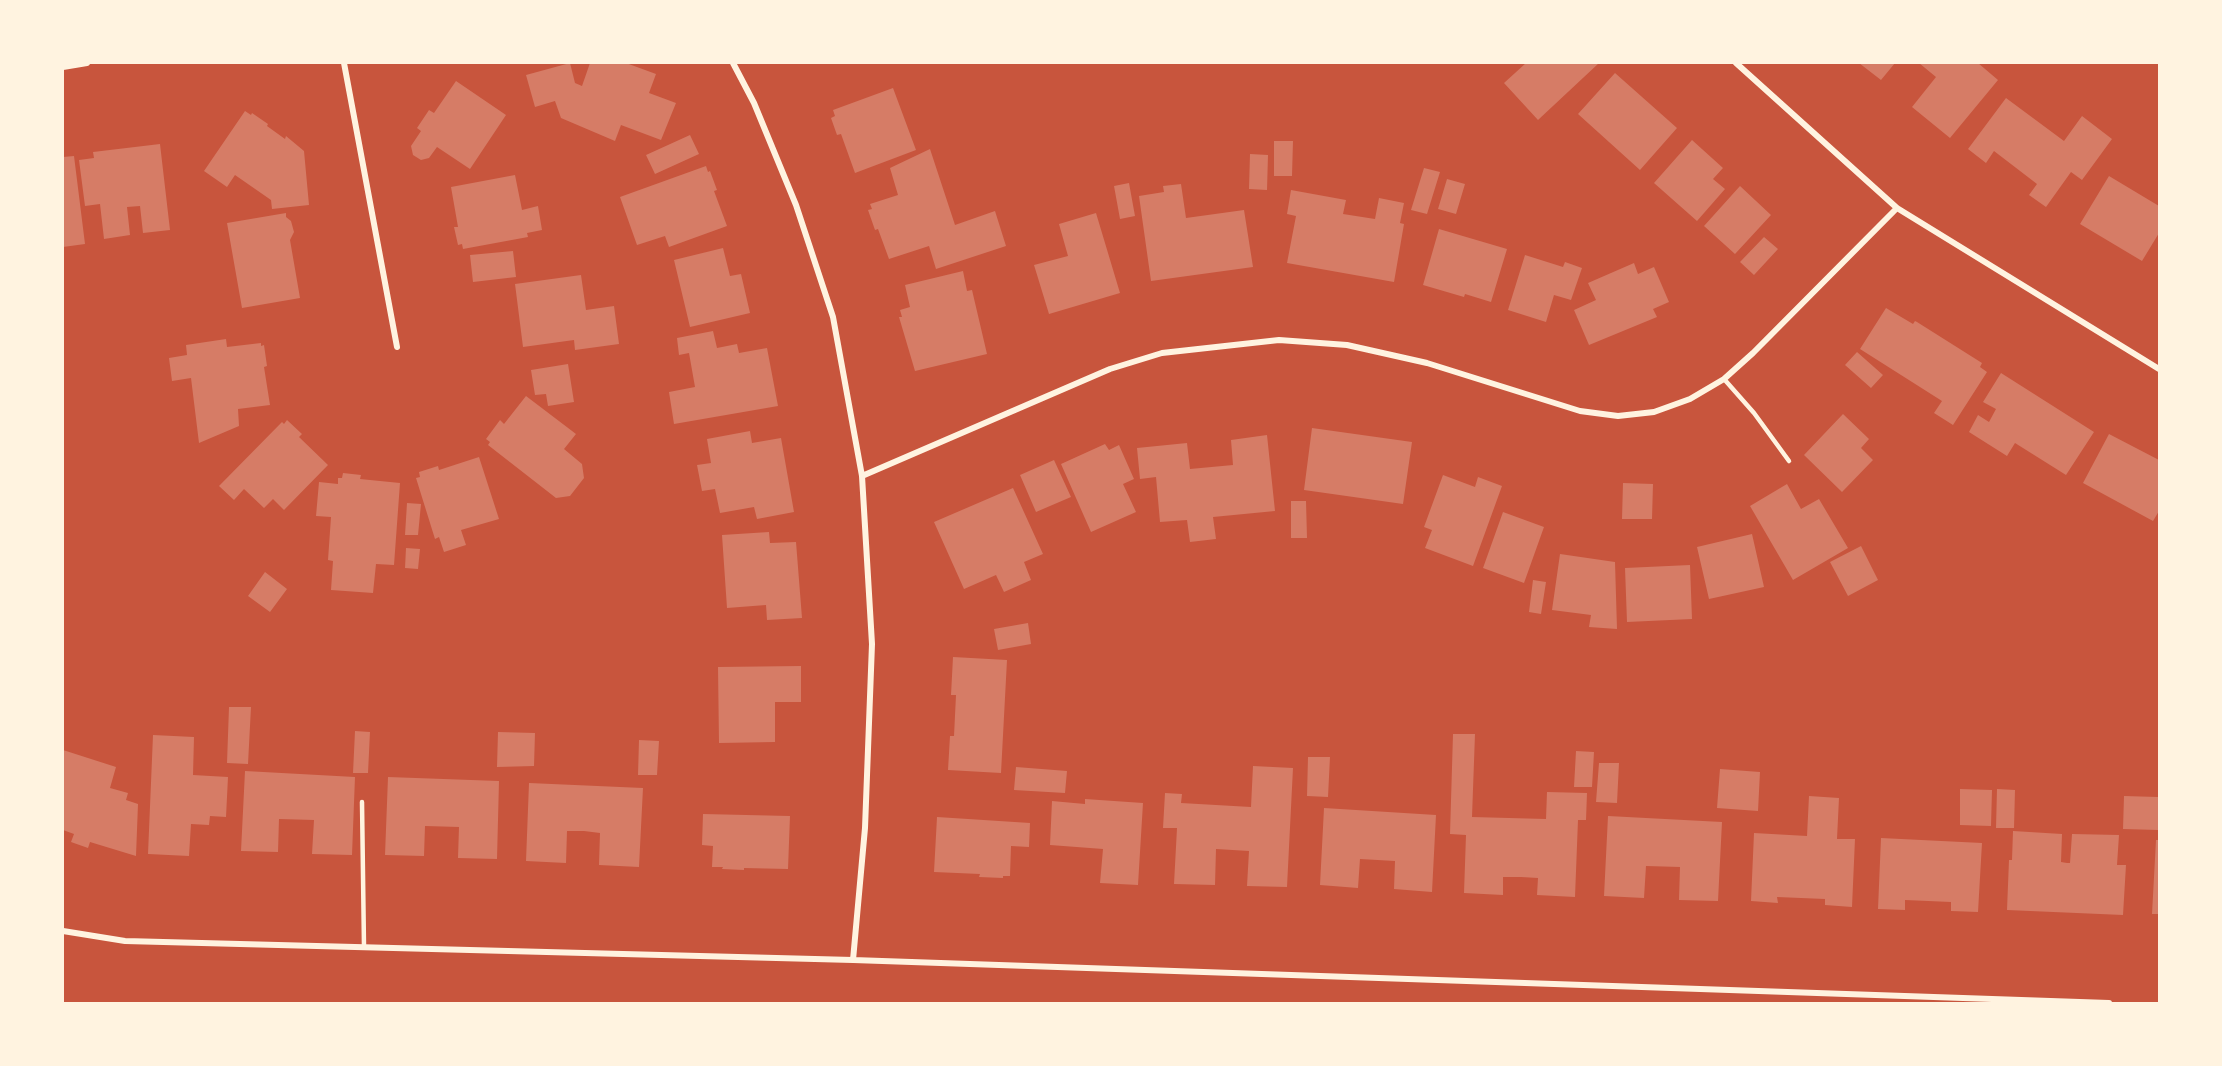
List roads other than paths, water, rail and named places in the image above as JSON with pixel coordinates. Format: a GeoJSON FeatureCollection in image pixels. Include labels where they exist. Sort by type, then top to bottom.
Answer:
{"type":"FeatureCollection","features":[{"type":"Feature","properties":{"kind":"street"},"geometry":{"type":"LineString","coordinates":[[63,67],[87,63]]}},
{"type":"Feature","properties":{"kind":"street"},"geometry":{"type":"LineString","coordinates":[[344,63],[397,347]]}},
{"type":"Feature","properties":{"kind":"street"},"geometry":{"type":"LineString","coordinates":[[733,63],[754,103],[796,205],[833,317],[862,476],[872,644],[865,828],[853,960]]}},
{"type":"Feature","properties":{"kind":"street"},"geometry":{"type":"LineString","coordinates":[[1737,63],[1897,208],[2159,369]]}},
{"type":"Feature","properties":{"kind":"street"},"geometry":{"type":"LineString","coordinates":[[862,476],[1110,369],[1162,353],[1279,340],[1347,345],[1427,363],[1580,411],[1618,416],[1654,412],[1690,399],[1724,379],[1753,353],[1897,208]]}},
{"type":"Feature","properties":{"kind":"street"},"geometry":{"type":"LineString","coordinates":[[63,931],[125,941],[853,960],[2109,1003]]}},
{"type":"Feature","properties":{"kind":"lane"},"geometry":{"type":"LineString","coordinates":[[1724,379],[1754,413],[1789,461]]}},
{"type":"Feature","properties":{"kind":"lane"},"geometry":{"type":"LineString","coordinates":[[362,802],[364,947]]}}]}
